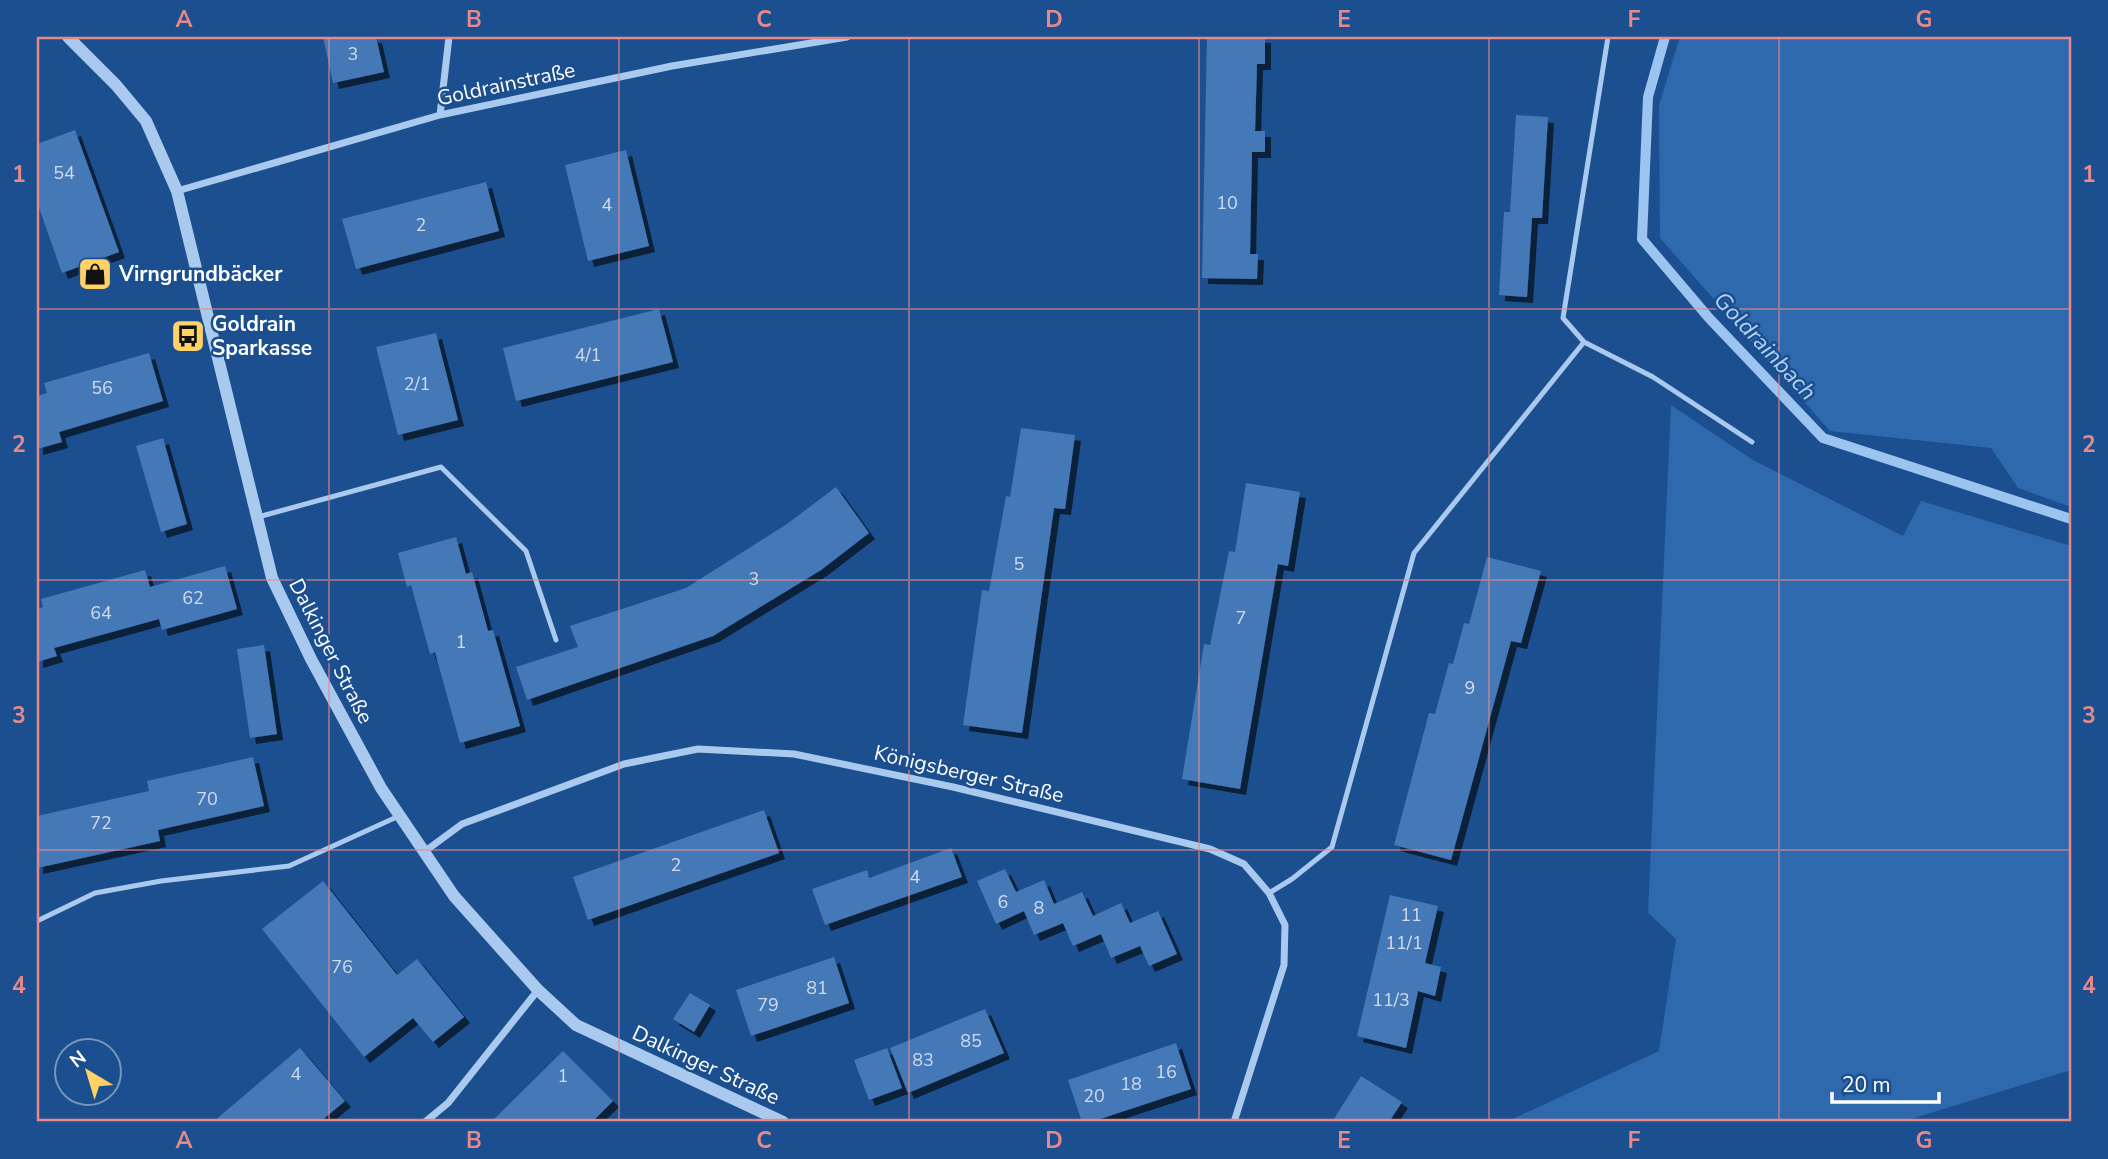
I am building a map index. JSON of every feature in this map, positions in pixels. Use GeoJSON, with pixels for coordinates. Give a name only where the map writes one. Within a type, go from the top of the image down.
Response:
{"type":"FeatureCollection","features":[{"type":"Feature","properties":{"kind":"street","name":"Dalkinger Straße"},"geometry":{"type":"LineString","coordinates":[[68,37],[116,85],[146,121],[177,191],[257,517],[278,590],[374,776],[400,816],[454,896],[538,990],[576,1025],[783,1122]]}},
{"type":"Feature","properties":{"kind":"street"},"geometry":{"type":"LineString","coordinates":[[440,115],[449,37]]}},
{"type":"Feature","properties":{"kind":"street","name":"Goldrainstraße"},"geometry":{"type":"LineString","coordinates":[[177,191],[440,115],[672,66],[847,37]]}},
{"type":"Feature","properties":{"kind":"street","name":"Königsberger Straße"},"geometry":{"type":"LineString","coordinates":[[424,852],[462,824],[624,764],[698,749],[780,753],[953,787],[1210,849],[1244,864],[1269,893],[1284,925],[1284,965],[1234,1122]]}},
{"type":"Feature","properties":{"kind":"street"},"geometry":{"type":"LineString","coordinates":[[425,1122],[448,1103],[538,990]]}},
{"type":"Feature","properties":{"kind":"lane"},"geometry":{"type":"LineString","coordinates":[[1608,37],[1563,318],[1584,342],[1653,377],[1752,442]]}},
{"type":"Feature","properties":{"kind":"lane"},"geometry":{"type":"LineString","coordinates":[[1269,893],[1332,848],[1414,553],[1584,342]]}},
{"type":"Feature","properties":{"kind":"lane"},"geometry":{"type":"LineString","coordinates":[[257,517],[441,467],[526,551],[556,640]]}},
{"type":"Feature","properties":{"kind":"lane"},"geometry":{"type":"LineString","coordinates":[[37,921],[94,892],[289,866],[400,816]]}},
{"type":"Feature","properties":{"kind":"shaded area"},"geometry":{"type":"Polygon","coordinates":[[[1680,37],[2071,37],[2071,507],[2018,488],[1991,448],[1830,431],[1660,238],[1659,105],[1680,37]]]}},
{"type":"Feature","properties":{"kind":"shaded area"},"geometry":{"type":"Polygon","coordinates":[[[1671,405],[1753,460],[1903,536],[1921,501],[2071,546],[2071,1070],[1901,1122],[1506,1122],[1659,1051],[1676,939],[1648,913],[1671,405]]]}},
{"type":"Feature","properties":{"kind":"building"},"geometry":{"type":"Polygon","coordinates":[[[323,37],[376,37],[384,72],[333,83],[323,37]]]}},
{"type":"Feature","properties":{"kind":"building"},"geometry":{"type":"Polygon","coordinates":[[[1207,37],[1265,37],[1265,64],[1257,64],[1255,131],[1265,131],[1265,152],[1252,152],[1250,254],[1258,254],[1257,279],[1202,278],[1207,37]]]}},
{"type":"Feature","properties":{"kind":"building"},"geometry":{"type":"Polygon","coordinates":[[[1516,115],[1548,117],[1542,218],[1532,218],[1527,297],[1499,295],[1504,212],[1510,212],[1516,115]]]}},
{"type":"Feature","properties":{"kind":"building"},"geometry":{"type":"Polygon","coordinates":[[[75,130],[119,252],[62,273],[37,202],[37,144],[75,130]]]}},
{"type":"Feature","properties":{"kind":"building"},"geometry":{"type":"Polygon","coordinates":[[[626,150],[649,246],[588,261],[565,165],[626,150]]]}},
{"type":"Feature","properties":{"kind":"building"},"geometry":{"type":"Polygon","coordinates":[[[486,182],[499,231],[356,269],[342,219],[486,182]]]}},
{"type":"Feature","properties":{"kind":"building"},"geometry":{"type":"Polygon","coordinates":[[[659,309],[673,362],[516,401],[503,348],[659,309]]]}},
{"type":"Feature","properties":{"kind":"building"},"geometry":{"type":"Polygon","coordinates":[[[436,333],[458,420],[398,435],[376,347],[436,333]]]}},
{"type":"Feature","properties":{"kind":"building"},"geometry":{"type":"Polygon","coordinates":[[[149,353],[163,401],[59,432],[62,442],[37,449],[37,396],[47,393],[44,383],[149,353]]]}},
{"type":"Feature","properties":{"kind":"building"},"geometry":{"type":"Polygon","coordinates":[[[1021,428],[1075,435],[1065,509],[1054,508],[1022,733],[963,725],[982,590],[989,591],[1006,496],[1010,497],[1021,428]]]}},
{"type":"Feature","properties":{"kind":"building"},"geometry":{"type":"Polygon","coordinates":[[[163,438],[187,524],[161,532],[136,446],[163,438]]]}},
{"type":"Feature","properties":{"kind":"building"},"geometry":{"type":"Polygon","coordinates":[[[1246,483],[1300,492],[1288,566],[1278,564],[1240,789],[1182,779],[1204,644],[1210,645],[1229,551],[1235,552],[1246,483]]]}},
{"type":"Feature","properties":{"kind":"building"},"geometry":{"type":"Polygon","coordinates":[[[836,487],[869,533],[821,570],[713,636],[527,700],[516,667],[578,647],[570,626],[686,588],[787,524],[836,487]]]}},
{"type":"Feature","properties":{"kind":"building"},"geometry":{"type":"Polygon","coordinates":[[[456,537],[466,574],[472,572],[488,631],[493,630],[520,726],[460,743],[435,652],[430,654],[411,585],[407,587],[398,553],[456,537]]]}},
{"type":"Feature","properties":{"kind":"building"},"geometry":{"type":"Polygon","coordinates":[[[1487,557],[1541,571],[1521,643],[1511,641],[1451,860],[1394,845],[1429,713],[1435,714],[1449,663],[1453,664],[1464,623],[1469,624],[1487,557]]]}},
{"type":"Feature","properties":{"kind":"building"},"geometry":{"type":"Polygon","coordinates":[[[225,566],[237,609],[162,630],[159,619],[54,648],[57,656],[37,662],[37,609],[43,607],[41,599],[145,570],[150,587],[225,566]]]}},
{"type":"Feature","properties":{"kind":"building"},"geometry":{"type":"Polygon","coordinates":[[[264,645],[277,734],[250,738],[237,649],[264,645]]]}},
{"type":"Feature","properties":{"kind":"building"},"geometry":{"type":"Polygon","coordinates":[[[253,757],[264,806],[158,830],[160,841],[37,868],[37,816],[149,791],[147,781],[253,757]]]}},
{"type":"Feature","properties":{"kind":"building"},"geometry":{"type":"Polygon","coordinates":[[[764,810],[779,853],[588,920],[573,877],[764,810]]]}},
{"type":"Feature","properties":{"kind":"building"},"geometry":{"type":"Polygon","coordinates":[[[951,848],[962,877],[825,925],[812,889],[867,870],[869,878],[951,848]]]}},
{"type":"Feature","properties":{"kind":"building"},"geometry":{"type":"Polygon","coordinates":[[[1005,869],[1016,892],[1044,880],[1054,904],[1082,892],[1093,916],[1121,903],[1130,923],[1158,911],[1177,954],[1149,966],[1140,946],[1111,958],[1101,934],[1073,946],[1063,923],[1034,935],[1024,911],[996,924],[977,881],[1005,869]]]}},
{"type":"Feature","properties":{"kind":"building"},"geometry":{"type":"Polygon","coordinates":[[[323,881],[397,975],[417,959],[464,1017],[433,1042],[413,1018],[364,1057],[262,929],[323,881]]]}},
{"type":"Feature","properties":{"kind":"building"},"geometry":{"type":"Polygon","coordinates":[[[1390,895],[1438,906],[1425,963],[1441,967],[1435,996],[1418,991],[1406,1048],[1357,1036],[1390,895]]]}},
{"type":"Feature","properties":{"kind":"building"},"geometry":{"type":"Polygon","coordinates":[[[834,957],[849,1003],[751,1036],[736,990],[834,957]]]}},
{"type":"Feature","properties":{"kind":"building"},"geometry":{"type":"Polygon","coordinates":[[[690,993],[710,1005],[694,1032],[673,1019],[690,993]]]}},
{"type":"Feature","properties":{"kind":"building"},"geometry":{"type":"Polygon","coordinates":[[[985,1009],[1004,1053],[908,1093],[890,1048],[985,1009]]]}},
{"type":"Feature","properties":{"kind":"building"},"geometry":{"type":"Polygon","coordinates":[[[1176,1043],[1191,1089],[1091,1122],[1082,1122],[1068,1080],[1176,1043]]]}},
{"type":"Feature","properties":{"kind":"building"},"geometry":{"type":"Polygon","coordinates":[[[300,1048],[345,1101],[320,1122],[213,1122],[300,1048]]]}},
{"type":"Feature","properties":{"kind":"building"},"geometry":{"type":"Polygon","coordinates":[[[887,1048],[902,1088],[869,1100],[854,1060],[887,1048]]]}},
{"type":"Feature","properties":{"kind":"building"},"geometry":{"type":"Polygon","coordinates":[[[563,1051],[613,1101],[592,1122],[491,1122],[563,1051]]]}},
{"type":"Feature","properties":{"kind":"building"},"geometry":{"type":"Polygon","coordinates":[[[1361,1076],[1402,1102],[1389,1122],[1332,1122],[1361,1076]]]}},
{"type":"Feature","properties":{"kind":"waterway","name":"Goldrainbach"},"geometry":{"type":"LineString","coordinates":[[1665,37],[1648,97],[1642,239],[1709,318],[1823,438],[2071,519]]}},
{"type":"Feature","properties":{"kind":"place","name":"Virngrundbäcker"},"geometry":{"type":"Point","coordinates":[95,274]}},
{"type":"Feature","properties":{"kind":"place","name":"Goldrain Sparkasse"},"geometry":{"type":"Point","coordinates":[188,336]}}]}
